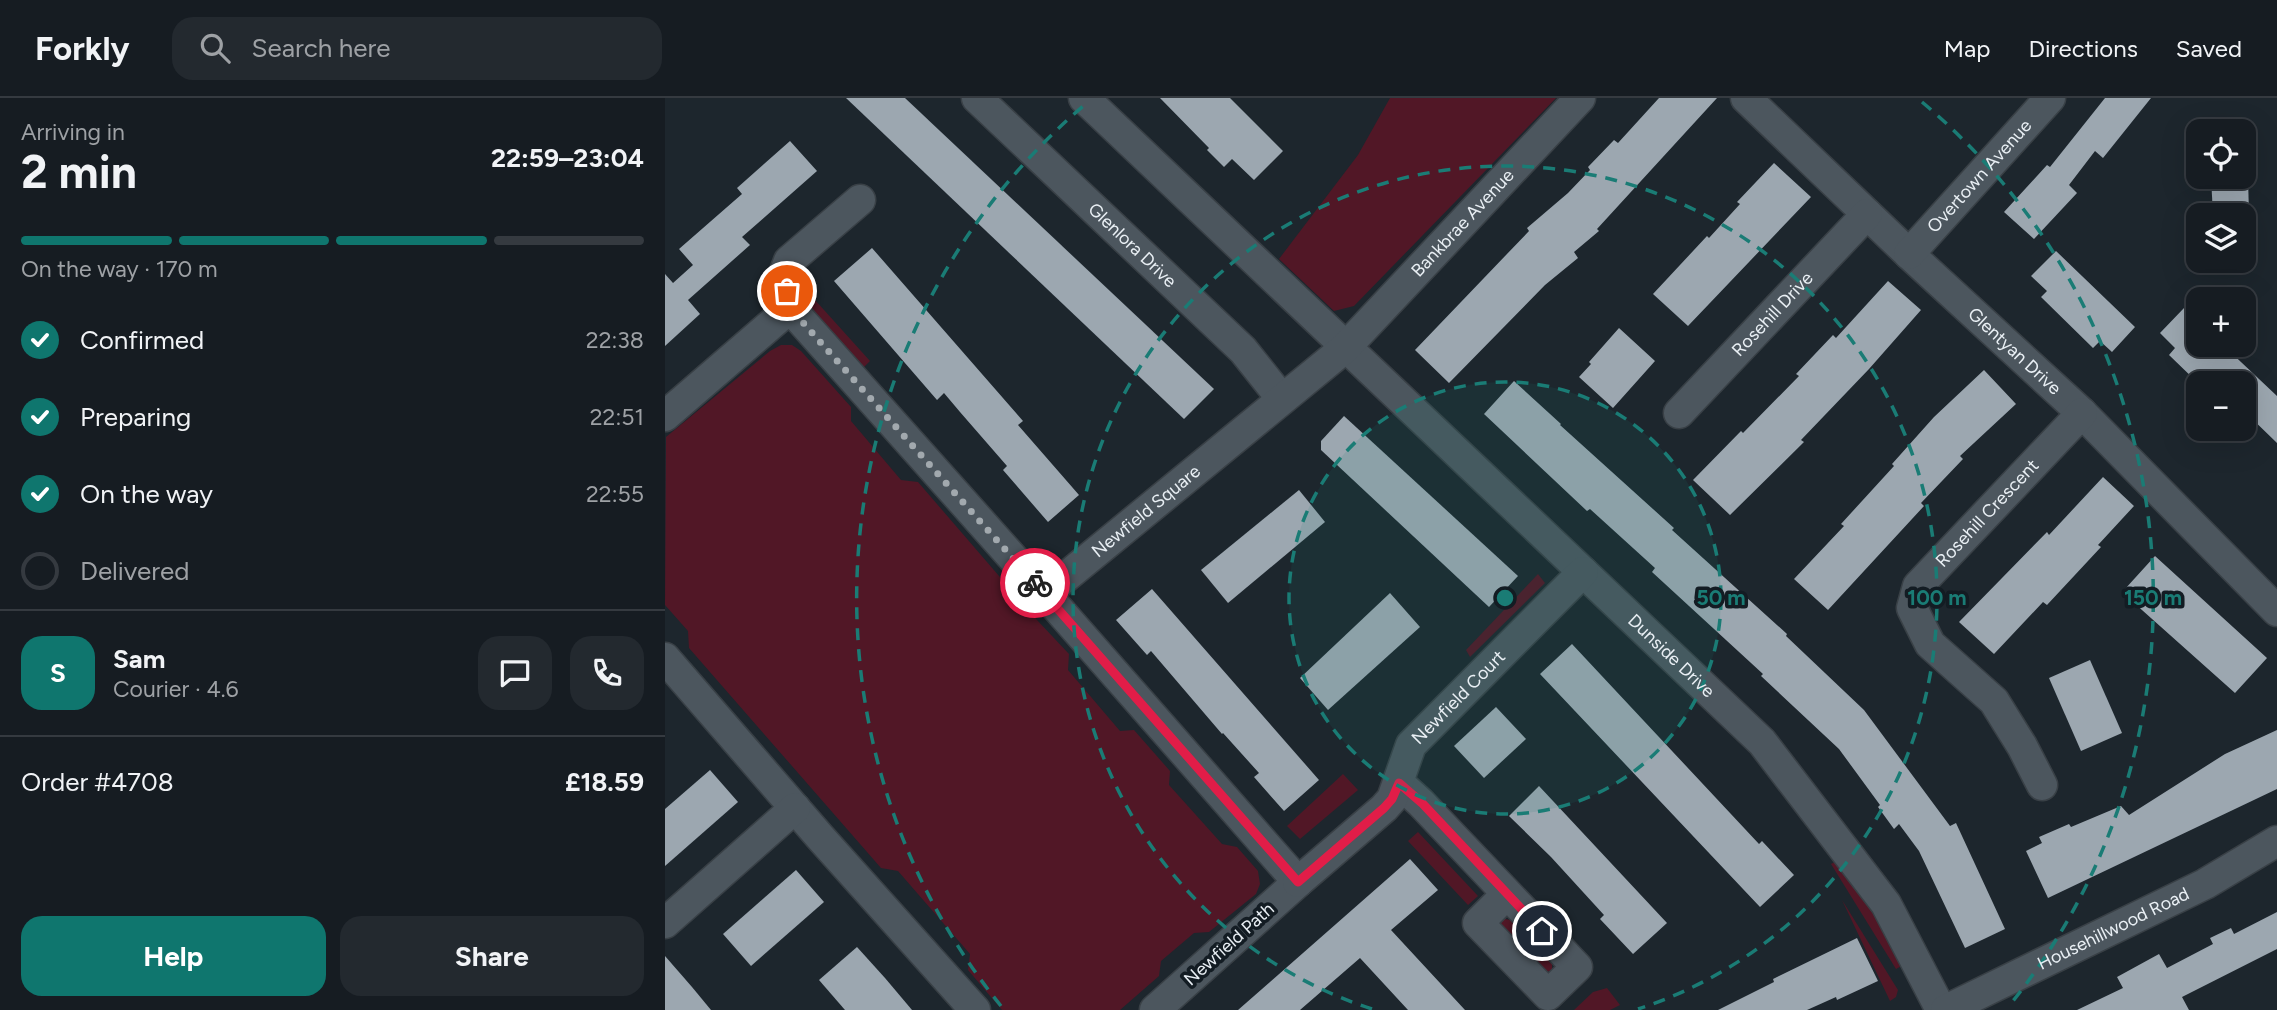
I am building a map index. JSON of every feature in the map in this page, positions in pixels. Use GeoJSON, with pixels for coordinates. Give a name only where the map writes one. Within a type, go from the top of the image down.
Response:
{"type":"FeatureCollection","features":[{"type":"Feature","properties":{"kind":"street","name":"Glenlora Drive"},"geometry":{"type":"LineString","coordinates":[[977,98],[1243,350],[1282,399]]}},
{"type":"Feature","properties":{"kind":"street"},"geometry":{"type":"LineString","coordinates":[[1084,98],[1345,348]]}},
{"type":"Feature","properties":{"kind":"street","name":"Bankbrae Avenue"},"geometry":{"type":"LineString","coordinates":[[1345,348],[1580,98]]}},
{"type":"Feature","properties":{"kind":"street","name":"Glentyan Drive"},"geometry":{"type":"LineString","coordinates":[[1746,98],[1867,215],[2082,413],[2277,611]]}},
{"type":"Feature","properties":{"kind":"street","name":"Overtown Avenue"},"geometry":{"type":"LineString","coordinates":[[1909,254],[2050,98]]}},
{"type":"Feature","properties":{"kind":"street"},"geometry":{"type":"LineString","coordinates":[[860,200],[789,261],[784,274],[790,308],[1298,882]]}},
{"type":"Feature","properties":{"kind":"street","name":"Rosehill Drive"},"geometry":{"type":"LineString","coordinates":[[1679,413],[1867,215]]}},
{"type":"Feature","properties":{"kind":"street"},"geometry":{"type":"LineString","coordinates":[[665,416],[790,308]]}},
{"type":"Feature","properties":{"kind":"street","name":"Newfield Square"},"geometry":{"type":"LineString","coordinates":[[1045,594],[1345,348]]}},
{"type":"Feature","properties":{"kind":"street","name":"Dunside Drive"},"geometry":{"type":"LineString","coordinates":[[1345,348],[1762,742],[1886,904],[1943,1010]]}},
{"type":"Feature","properties":{"kind":"street","name":"Rosehill Crescent"},"geometry":{"type":"LineString","coordinates":[[2042,785],[1994,701],[1930,644],[1912,608],[1918,586],[2082,413]]}},
{"type":"Feature","properties":{"kind":"street","name":"Newfield Court"},"geometry":{"type":"LineString","coordinates":[[1298,882],[1384,808],[1392,799],[1399,783],[1411,745],[1583,572]]}},
{"type":"Feature","properties":{"kind":"street"},"geometry":{"type":"LineString","coordinates":[[665,658],[975,1010]]}},
{"type":"Feature","properties":{"kind":"street"},"geometry":{"type":"LineString","coordinates":[[1399,783],[1422,803],[1506,895]]}},
{"type":"Feature","properties":{"kind":"street"},"geometry":{"type":"LineString","coordinates":[[665,923],[795,808]]}},
{"type":"Feature","properties":{"kind":"street","name":"Househillwood Road"},"geometry":{"type":"LineString","coordinates":[[1943,1010],[2205,884],[2277,841]]}},
{"type":"Feature","properties":{"kind":"street","name":"Newfield Path"},"geometry":{"type":"LineString","coordinates":[[1155,1010],[1298,882]]}},
{"type":"Feature","properties":{"kind":"shaded area"},"geometry":{"type":"Polygon","coordinates":[[[1390,98],[1556,98],[1354,306],[1334,311],[1279,259],[1358,155],[1390,98]]]}},
{"type":"Feature","properties":{"kind":"shaded area"},"geometry":{"type":"Polygon","coordinates":[[[815,300],[870,361],[863,368],[808,306],[815,300]]]}},
{"type":"Feature","properties":{"kind":"shaded area"},"geometry":{"type":"Polygon","coordinates":[[[781,345],[792,345],[801,351],[851,407],[851,421],[901,480],[918,482],[1069,654],[1068,670],[1120,731],[1134,730],[1170,771],[1169,785],[1222,844],[1237,847],[1258,871],[1260,884],[1256,894],[1209,932],[1194,933],[1161,961],[1159,976],[1120,1010],[1002,1010],[968,970],[970,954],[898,871],[881,868],[689,648],[688,631],[665,605],[666,437],[770,351],[781,345]]]}},
{"type":"Feature","properties":{"kind":"shaded area"},"geometry":{"type":"Polygon","coordinates":[[[1538,574],[1545,583],[1470,657],[1466,650],[1538,574]]]}},
{"type":"Feature","properties":{"kind":"shaded area"},"geometry":{"type":"Polygon","coordinates":[[[1343,774],[1358,790],[1300,839],[1287,826],[1343,774]]]}},
{"type":"Feature","properties":{"kind":"shaded area"},"geometry":{"type":"Polygon","coordinates":[[[1418,832],[1478,896],[1468,905],[1408,841],[1418,832]]]}},
{"type":"Feature","properties":{"kind":"shaded area"},"geometry":{"type":"Polygon","coordinates":[[[1839,860],[1875,912],[1905,964],[1896,969],[1831,864],[1839,860]]]}},
{"type":"Feature","properties":{"kind":"shaded area"},"geometry":{"type":"Polygon","coordinates":[[[1842,900],[1898,990],[1896,997],[1890,1001],[1842,900]]]}},
{"type":"Feature","properties":{"kind":"shaded area"},"geometry":{"type":"Polygon","coordinates":[[[1504,919],[1510,920],[1530,936],[1552,961],[1552,970],[1545,973],[1499,930],[1500,922],[1504,919]]]}},
{"type":"Feature","properties":{"kind":"shaded area"},"geometry":{"type":"Polygon","coordinates":[[[1607,988],[1620,1005],[1610,1010],[1574,1010],[1593,992],[1607,988]]]}},
{"type":"Feature","properties":{"kind":"building"},"geometry":{"type":"Polygon","coordinates":[[[846,98],[905,98],[1214,389],[1184,419],[846,98]]]}},
{"type":"Feature","properties":{"kind":"building"},"geometry":{"type":"Polygon","coordinates":[[[1160,98],[1230,98],[1283,151],[1254,180],[1232,159],[1224,167],[1160,98]]]}},
{"type":"Feature","properties":{"kind":"building"},"geometry":{"type":"Polygon","coordinates":[[[1659,98],[1717,98],[1597,229],[1599,231],[1574,252],[1578,258],[1545,285],[1449,383],[1415,350],[1529,231],[1527,228],[1568,193],[1590,170],[1588,167],[1614,140],[1618,143],[1659,98]]]}},
{"type":"Feature","properties":{"kind":"building"},"geometry":{"type":"Polygon","coordinates":[[[2105,98],[2151,98],[2103,158],[2095,151],[2069,185],[2077,193],[2034,239],[2004,212],[2047,165],[2050,167],[2105,98]]]}},
{"type":"Feature","properties":{"kind":"building"},"geometry":{"type":"Polygon","coordinates":[[[790,141],[817,171],[742,237],[750,245],[688,300],[700,314],[665,346],[665,274],[673,283],[693,265],[679,249],[742,194],[737,188],[790,141]]]}},
{"type":"Feature","properties":{"kind":"building"},"geometry":{"type":"Polygon","coordinates":[[[1774,163],[1811,197],[1688,326],[1653,294],[1707,236],[1709,238],[1740,204],[1737,202],[1774,163]]]}},
{"type":"Feature","properties":{"kind":"building"},"geometry":{"type":"Polygon","coordinates":[[[2212,189],[2248,189],[2249,203],[2212,203],[2212,189]]]}},
{"type":"Feature","properties":{"kind":"building"},"geometry":{"type":"Polygon","coordinates":[[[872,248],[1023,421],[1018,425],[1079,495],[1048,522],[1003,470],[1007,466],[944,393],[937,400],[834,281],[872,248]]]}},
{"type":"Feature","properties":{"kind":"building"},"geometry":{"type":"Polygon","coordinates":[[[2056,251],[2135,327],[2112,352],[2100,341],[2093,348],[2041,297],[2047,291],[2031,276],[2056,251]]]}},
{"type":"Feature","properties":{"kind":"building"},"geometry":{"type":"Polygon","coordinates":[[[1888,281],[1921,310],[1801,440],[1804,442],[1730,515],[1693,480],[1799,376],[1796,374],[1833,335],[1836,338],[1888,281]]]}},
{"type":"Feature","properties":{"kind":"building"},"geometry":{"type":"Polygon","coordinates":[[[2184,308],[2186,357],[2236,357],[2251,371],[2186,371],[2169,355],[2175,348],[2160,333],[2184,308]]]}},
{"type":"Feature","properties":{"kind":"building"},"geometry":{"type":"Polygon","coordinates":[[[1619,328],[1655,361],[1613,408],[1579,377],[1619,328]]]}},
{"type":"Feature","properties":{"kind":"building"},"geometry":{"type":"Polygon","coordinates":[[[1984,370],[2016,404],[1960,456],[1963,459],[1921,503],[1924,506],[1828,610],[1794,579],[1844,526],[1841,524],[1934,417],[1984,370]]]}},
{"type":"Feature","properties":{"kind":"building"},"geometry":{"type":"Polygon","coordinates":[[[2256,376],[2277,396],[2277,443],[2256,423],[2256,376]]]}},
{"type":"Feature","properties":{"kind":"building"},"geometry":{"type":"Polygon","coordinates":[[[1514,381],[1787,634],[1786,636],[1864,710],[1950,826],[1956,823],[2005,929],[1965,948],[1919,851],[1899,824],[1894,829],[1839,749],[1761,676],[1763,674],[1652,572],[1655,568],[1590,509],[1587,511],[1484,414],[1514,381]]]}},
{"type":"Feature","properties":{"kind":"building"},"geometry":{"type":"Polygon","coordinates":[[[1344,416],[1518,576],[1489,607],[1321,450],[1321,441],[1344,416]]]}},
{"type":"Feature","properties":{"kind":"building"},"geometry":{"type":"Polygon","coordinates":[[[2103,477],[2134,506],[2098,545],[2101,547],[2047,605],[2043,602],[1994,654],[1959,622],[2047,532],[2049,535],[2103,477]]]}},
{"type":"Feature","properties":{"kind":"building"},"geometry":{"type":"Polygon","coordinates":[[[1299,490],[1325,522],[1228,603],[1201,570],[1299,490]]]}},
{"type":"Feature","properties":{"kind":"building"},"geometry":{"type":"Polygon","coordinates":[[[2155,556],[2267,658],[2235,693],[2133,602],[2136,599],[2125,589],[2155,556]]]}},
{"type":"Feature","properties":{"kind":"building"},"geometry":{"type":"Polygon","coordinates":[[[1152,589],[1319,780],[1284,811],[1254,777],[1259,773],[1151,651],[1147,655],[1116,620],[1152,589]]]}},
{"type":"Feature","properties":{"kind":"building"},"geometry":{"type":"Polygon","coordinates":[[[1390,593],[1420,627],[1328,710],[1300,678],[1390,593]]]}},
{"type":"Feature","properties":{"kind":"building"},"geometry":{"type":"Polygon","coordinates":[[[1572,644],[1759,844],[1762,841],[1794,875],[1760,907],[1540,674],[1572,644]]]}},
{"type":"Feature","properties":{"kind":"building"},"geometry":{"type":"Polygon","coordinates":[[[2090,660],[2122,733],[2081,751],[2049,678],[2090,660]]]}},
{"type":"Feature","properties":{"kind":"building"},"geometry":{"type":"Polygon","coordinates":[[[1496,707],[1526,739],[1484,778],[1454,746],[1496,707]]]}},
{"type":"Feature","properties":{"kind":"building"},"geometry":{"type":"Polygon","coordinates":[[[2277,730],[2277,789],[2048,898],[2026,851],[2042,843],[2039,837],[2121,806],[2129,815],[2225,754],[2277,730]]]}},
{"type":"Feature","properties":{"kind":"building"},"geometry":{"type":"Polygon","coordinates":[[[710,770],[738,802],[665,866],[665,809],[710,770]]]}},
{"type":"Feature","properties":{"kind":"building"},"geometry":{"type":"Polygon","coordinates":[[[1539,786],[1667,923],[1633,954],[1600,919],[1604,915],[1509,816],[1539,786]]]}},
{"type":"Feature","properties":{"kind":"building"},"geometry":{"type":"Polygon","coordinates":[[[1410,859],[1438,890],[1391,930],[1465,1010],[1408,1010],[1360,958],[1300,1010],[1238,1010],[1410,859]]]}},
{"type":"Feature","properties":{"kind":"building"},"geometry":{"type":"Polygon","coordinates":[[[796,870],[824,902],[751,966],[723,934],[796,870]]]}},
{"type":"Feature","properties":{"kind":"building"},"geometry":{"type":"Polygon","coordinates":[[[2277,912],[2277,949],[2182,997],[2189,1010],[2077,1010],[2123,988],[2117,977],[2159,954],[2167,968],[2213,944],[2210,938],[2231,928],[2234,934],[2277,912]]]}},
{"type":"Feature","properties":{"kind":"building"},"geometry":{"type":"Polygon","coordinates":[[[1857,938],[1878,981],[1807,1010],[1718,1010],[1774,982],[1773,979],[1857,938]]]}},
{"type":"Feature","properties":{"kind":"building"},"geometry":{"type":"Polygon","coordinates":[[[857,947],[912,1010],[845,1010],[819,980],[857,947]]]}},
{"type":"Feature","properties":{"kind":"building"},"geometry":{"type":"Polygon","coordinates":[[[665,956],[692,987],[711,1010],[665,1010],[665,956]]]}},
{"type":"Feature","properties":{"kind":"way so far"},"geometry":{"type":"LineString","coordinates":[[787,291],[790,308],[1035,583]]}},
{"type":"Feature","properties":{"kind":"route"},"geometry":{"type":"LineString","coordinates":[[1035,583],[1298,882],[1384,808],[1392,799],[1399,783],[1422,803],[1542,931]]}}]}
